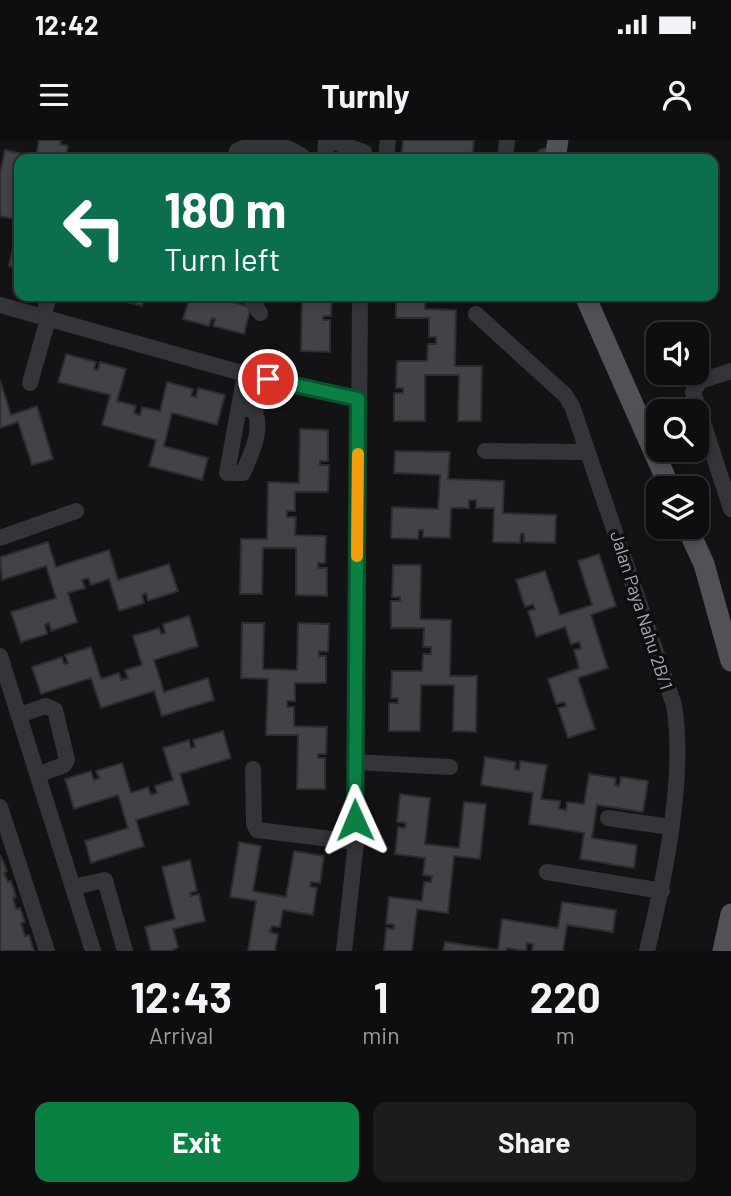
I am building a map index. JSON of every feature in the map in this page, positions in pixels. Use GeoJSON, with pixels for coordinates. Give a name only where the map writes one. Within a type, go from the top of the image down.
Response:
{"type":"FeatureCollection","features":[{"type":"Feature","properties":{"kind":"main road"},"geometry":{"type":"LineString","coordinates":[[587,301],[665,476]]}},
{"type":"Feature","properties":{"kind":"main road"},"geometry":{"type":"LineString","coordinates":[[693,539],[704,564],[731,661]]}},
{"type":"Feature","properties":{"kind":"main road"},"geometry":{"type":"LineString","coordinates":[[723,951],[731,914]]}},
{"type":"Feature","properties":{"kind":"street"},"geometry":{"type":"LineString","coordinates":[[327,140],[364,150]]}},
{"type":"Feature","properties":{"kind":"street"},"geometry":{"type":"LineString","coordinates":[[236,154],[250,144],[297,151],[300,154]]}},
{"type":"Feature","properties":{"kind":"street"},"geometry":{"type":"LineString","coordinates":[[30,383],[48,301]]}},
{"type":"Feature","properties":{"kind":"street"},"geometry":{"type":"LineString","coordinates":[[252,301],[260,313]]}},
{"type":"Feature","properties":{"kind":"street"},"geometry":{"type":"LineString","coordinates":[[344,951],[356,842],[354,762],[360,301]]}},
{"type":"Feature","properties":{"kind":"street"},"geometry":{"type":"LineString","coordinates":[[0,305],[246,374],[358,399]]}},
{"type":"Feature","properties":{"kind":"street","name":"Jalan Paya Nahu 2B/1"},"geometry":{"type":"LineString","coordinates":[[477,314],[565,395],[579,422],[674,705],[677,750],[670,827],[662,891],[647,951]]}},
{"type":"Feature","properties":{"kind":"street"},"geometry":{"type":"LineString","coordinates":[[731,371],[700,381],[693,392],[731,509]]}},
{"type":"Feature","properties":{"kind":"street"},"geometry":{"type":"LineString","coordinates":[[240,407],[246,374]]}},
{"type":"Feature","properties":{"kind":"street"},"geometry":{"type":"LineString","coordinates":[[485,451],[588,452]]}},
{"type":"Feature","properties":{"kind":"street"},"geometry":{"type":"LineString","coordinates":[[0,538],[76,511]]}},
{"type":"Feature","properties":{"kind":"street"},"geometry":{"type":"LineString","coordinates":[[0,656],[40,774],[93,951]]}},
{"type":"Feature","properties":{"kind":"street"},"geometry":{"type":"LineString","coordinates":[[20,715],[45,706],[55,710],[67,760],[64,765],[40,774]]}},
{"type":"Feature","properties":{"kind":"street"},"geometry":{"type":"LineString","coordinates":[[354,762],[450,767]]}},
{"type":"Feature","properties":{"kind":"street"},"geometry":{"type":"LineString","coordinates":[[253,769],[254,824],[257,830],[356,842]]}},
{"type":"Feature","properties":{"kind":"street"},"geometry":{"type":"LineString","coordinates":[[0,807],[47,951]]}},
{"type":"Feature","properties":{"kind":"street"},"geometry":{"type":"LineString","coordinates":[[608,818],[670,827]]}},
{"type":"Feature","properties":{"kind":"street"},"geometry":{"type":"LineString","coordinates":[[547,872],[662,891]]}},
{"type":"Feature","properties":{"kind":"street"},"geometry":{"type":"LineString","coordinates":[[74,887],[105,880],[125,951]]}},
{"type":"Feature","properties":{"kind":"building"},"geometry":{"type":"Polygon","coordinates":[[[39,140],[61,140],[60,144],[68,146],[66,154],[37,154],[39,140]]]}},
{"type":"Feature","properties":{"kind":"building"},"geometry":{"type":"Polygon","coordinates":[[[403,140],[474,140],[473,154],[402,154],[403,140]]]}},
{"type":"Feature","properties":{"kind":"building"},"geometry":{"type":"Polygon","coordinates":[[[5,150],[23,154],[14,154],[14,219],[0,216],[0,173],[5,150]]]}},
{"type":"Feature","properties":{"kind":"building"},"geometry":{"type":"Polygon","coordinates":[[[14,243],[14,267],[9,266],[14,243]]]}},
{"type":"Feature","properties":{"kind":"building"},"geometry":{"type":"Polygon","coordinates":[[[123,301],[144,301],[142,306],[123,301]]]}},
{"type":"Feature","properties":{"kind":"building"},"geometry":{"type":"Polygon","coordinates":[[[188,301],[229,301],[251,307],[244,334],[213,326],[215,319],[212,318],[209,326],[183,319],[188,301]]]}},
{"type":"Feature","properties":{"kind":"building"},"geometry":{"type":"Polygon","coordinates":[[[302,301],[332,301],[331,316],[323,316],[323,320],[330,320],[330,352],[301,351],[302,301]]]}},
{"type":"Feature","properties":{"kind":"building"},"geometry":{"type":"Polygon","coordinates":[[[396,301],[425,301],[425,309],[456,310],[455,366],[482,366],[481,421],[458,421],[459,375],[425,375],[425,421],[394,421],[394,393],[403,393],[403,388],[396,388],[397,361],[427,361],[428,344],[436,344],[436,337],[429,337],[429,318],[396,318],[396,301]]]}},
{"type":"Feature","properties":{"kind":"building"},"geometry":{"type":"Polygon","coordinates":[[[66,354],[96,362],[94,369],[98,370],[100,362],[126,369],[117,401],[136,406],[134,413],[140,415],[142,407],[160,411],[167,382],[193,389],[191,396],[196,397],[198,388],[225,395],[217,425],[172,413],[164,446],[208,458],[202,480],[149,466],[156,440],[102,425],[110,395],[58,382],[66,354]]]}},
{"type":"Feature","properties":{"kind":"building"},"geometry":{"type":"Polygon","coordinates":[[[0,380],[11,415],[37,406],[53,459],[32,465],[18,422],[0,428],[0,380]]]}},
{"type":"Feature","properties":{"kind":"building"},"geometry":{"type":"Polygon","coordinates":[[[300,429],[328,430],[328,461],[320,461],[320,465],[329,465],[328,492],[295,492],[295,511],[287,511],[287,517],[296,517],[295,535],[326,536],[325,563],[318,563],[318,568],[327,568],[327,596],[296,595],[296,548],[263,548],[262,594],[240,594],[241,539],[267,539],[268,482],[299,483],[300,429]]]}},
{"type":"Feature","properties":{"kind":"building"},"geometry":{"type":"Polygon","coordinates":[[[395,451],[450,452],[448,479],[504,481],[503,513],[556,515],[555,543],[524,542],[524,534],[521,534],[520,543],[493,542],[494,508],[476,508],[476,500],[469,500],[469,508],[451,508],[450,538],[423,537],[423,530],[419,530],[418,539],[391,538],[392,507],[438,509],[440,475],[394,473],[395,451]]]}},
{"type":"Feature","properties":{"kind":"building"},"geometry":{"type":"Polygon","coordinates":[[[48,542],[56,567],[109,550],[118,580],[169,564],[178,591],[148,601],[146,593],[142,595],[144,603],[119,611],[109,579],[91,585],[88,578],[82,580],[85,588],[68,593],[77,622],[51,631],[49,623],[45,625],[47,634],[21,642],[11,612],[56,598],[46,566],[2,580],[0,557],[48,542]]]}},
{"type":"Feature","properties":{"kind":"building"},"geometry":{"type":"Polygon","coordinates":[[[599,554],[616,606],[591,615],[608,668],[578,678],[595,729],[568,738],[558,708],[566,706],[564,702],[556,704],[548,679],[579,668],[574,650],[581,648],[579,642],[571,644],[565,627],[536,637],[528,611],[535,609],[533,604],[525,607],[516,580],[545,571],[560,615],[592,605],[578,561],[599,554]]]}},
{"type":"Feature","properties":{"kind":"building"},"geometry":{"type":"Polygon","coordinates":[[[393,565],[421,565],[420,619],[451,620],[450,676],[477,676],[476,732],[453,731],[454,685],[421,685],[420,731],[389,731],[389,703],[398,703],[398,698],[391,698],[392,671],[422,671],[423,654],[431,654],[431,647],[423,647],[424,628],[391,628],[391,601],[400,601],[400,597],[392,597],[393,565]]]}},
{"type":"Feature","properties":{"kind":"building"},"geometry":{"type":"Polygon","coordinates":[[[189,616],[198,646],[154,660],[164,692],[208,678],[214,700],[162,716],[154,691],[101,708],[91,678],[41,694],[32,667],[62,657],[64,664],[68,663],[65,655],[91,647],[101,679],[119,673],[121,680],[128,678],[125,670],[142,665],[133,636],[159,628],[161,634],[165,633],[163,624],[189,616]]]}},
{"type":"Feature","properties":{"kind":"building"},"geometry":{"type":"Polygon","coordinates":[[[242,623],[264,623],[263,669],[297,670],[298,623],[329,624],[328,652],[319,651],[319,656],[326,656],[326,683],[295,683],[295,701],[287,701],[287,707],[294,707],[294,726],[327,727],[326,754],[318,754],[318,758],[325,758],[325,789],[297,789],[298,735],[266,735],[268,679],[241,678],[242,623]]]}},
{"type":"Feature","properties":{"kind":"building"},"geometry":{"type":"Polygon","coordinates":[[[223,731],[231,758],[180,774],[189,804],[136,820],[144,846],[91,863],[85,841],[128,828],[118,795],[74,809],[65,779],[91,771],[94,780],[99,778],[96,771],[122,763],[131,793],[148,787],[151,795],[157,793],[155,786],[173,780],[163,748],[189,740],[191,748],[195,747],[193,740],[223,731]]]}},
{"type":"Feature","properties":{"kind":"building"},"geometry":{"type":"Polygon","coordinates":[[[485,757],[516,762],[515,769],[519,770],[520,761],[547,765],[541,799],[560,801],[559,809],[566,810],[567,802],[584,804],[589,774],[616,778],[615,785],[619,786],[621,777],[648,781],[643,812],[597,805],[592,838],[637,845],[634,868],[580,859],[584,833],[529,824],[533,793],[481,785],[485,757]]]}},
{"type":"Feature","properties":{"kind":"building"},"geometry":{"type":"Polygon","coordinates":[[[400,794],[430,798],[425,844],[459,848],[464,802],[486,804],[480,859],[454,856],[448,913],[417,909],[412,951],[384,951],[386,928],[394,929],[394,925],[386,924],[389,897],[422,901],[424,882],[431,882],[432,876],[423,875],[425,858],[395,854],[398,827],[405,828],[406,823],[397,822],[400,794]]]}},
{"type":"Feature","properties":{"kind":"building"},"geometry":{"type":"Polygon","coordinates":[[[239,842],[261,846],[253,891],[286,897],[294,851],[324,856],[320,883],[311,882],[310,886],[317,888],[313,915],[283,910],[280,927],[272,926],[270,932],[278,934],[275,951],[248,951],[256,901],[230,897],[239,842]]]}},
{"type":"Feature","properties":{"kind":"building"},"geometry":{"type":"Polygon","coordinates":[[[0,855],[7,871],[4,873],[8,882],[11,881],[16,897],[13,898],[16,909],[20,908],[25,922],[21,923],[25,936],[29,935],[34,951],[0,951],[0,855]]]}},
{"type":"Feature","properties":{"kind":"building"},"geometry":{"type":"Polygon","coordinates":[[[190,860],[197,891],[190,893],[191,896],[199,894],[205,921],[173,929],[178,947],[171,951],[151,951],[145,927],[175,919],[162,867],[190,860]]]}},
{"type":"Feature","properties":{"kind":"building"},"geometry":{"type":"Polygon","coordinates":[[[562,902],[616,910],[613,932],[567,925],[563,951],[532,951],[533,944],[527,943],[526,951],[507,948],[506,951],[443,951],[445,942],[498,950],[502,919],[558,928],[562,902]]]}},
{"type":"Feature","properties":{"kind":"slow traffic"},"geometry":{"type":"LineString","coordinates":[[357,556],[358,454]]}},
{"type":"Feature","properties":{"kind":"route"},"geometry":{"type":"LineString","coordinates":[[268,379],[358,399],[355,820]]}}]}
